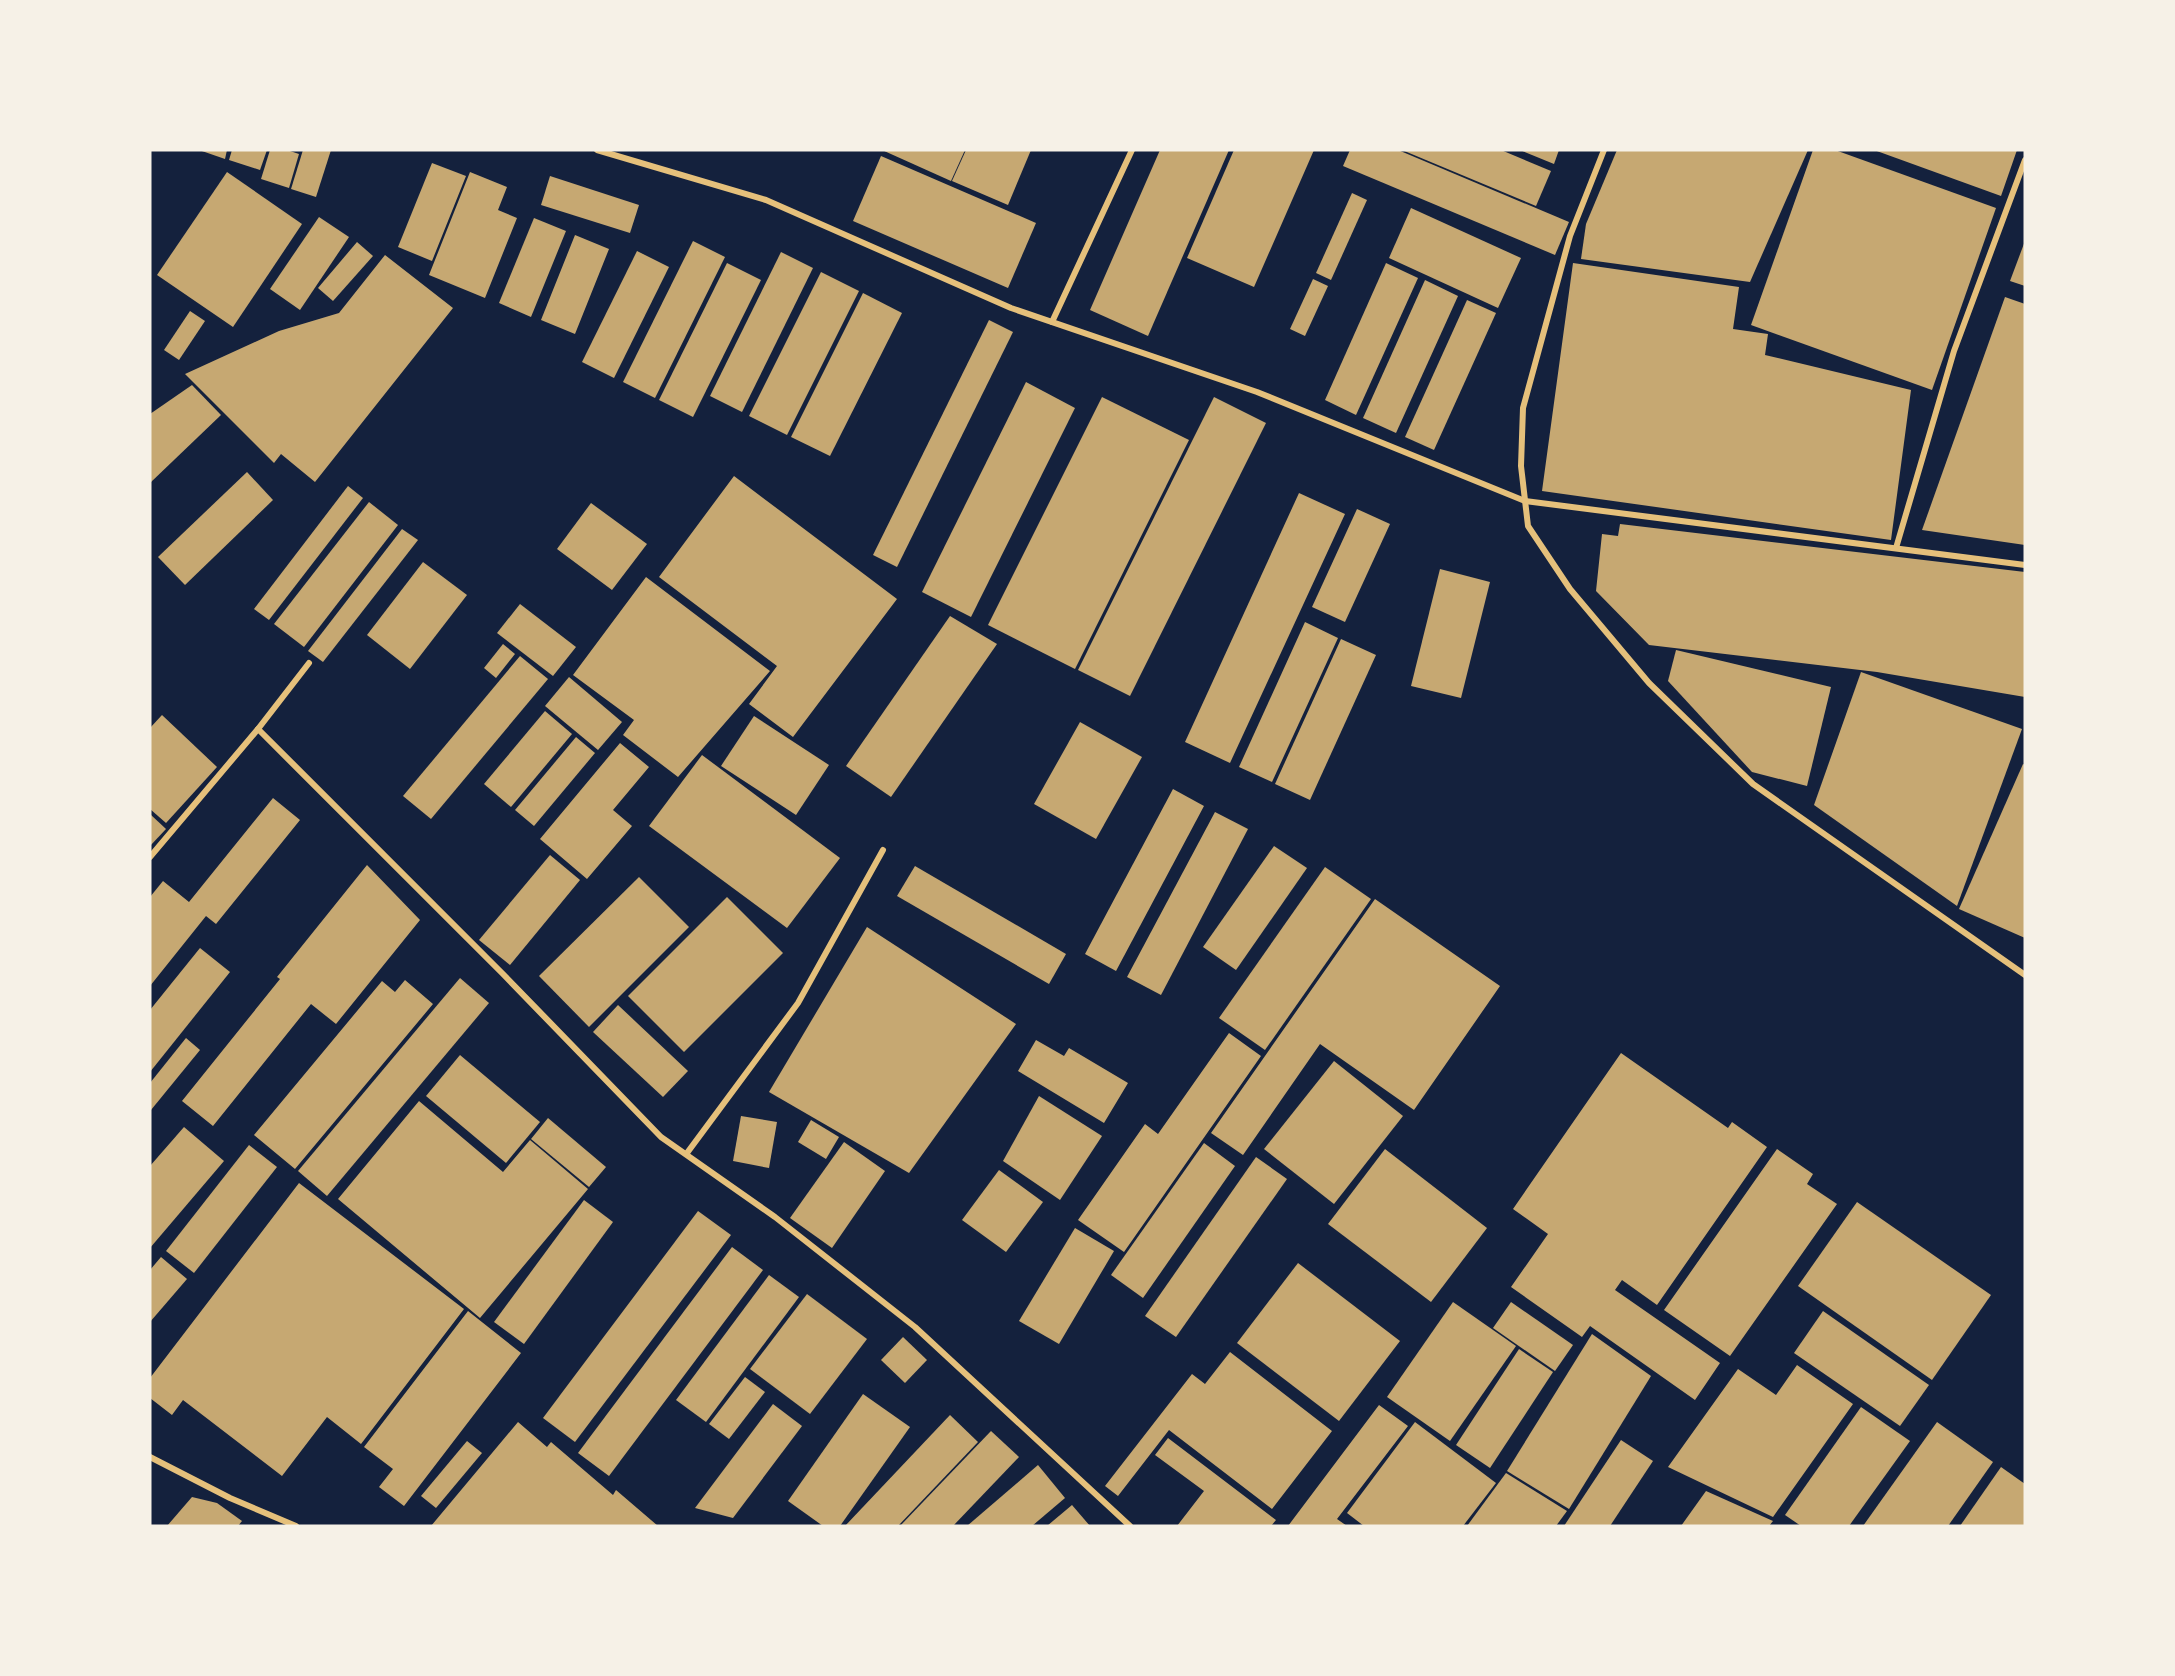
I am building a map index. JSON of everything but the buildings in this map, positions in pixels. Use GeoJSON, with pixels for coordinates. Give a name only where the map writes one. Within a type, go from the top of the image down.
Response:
{"type":"FeatureCollection","features":[{"type":"Feature","properties":{"kind":"street"},"geometry":{"type":"LineString","coordinates":[[597,150],[766,200],[1011,308],[1257,392],[1525,501],[2025,565]]}},
{"type":"Feature","properties":{"kind":"street"},"geometry":{"type":"LineString","coordinates":[[1052,322],[1132,150]]}},
{"type":"Feature","properties":{"kind":"street"},"geometry":{"type":"LineString","coordinates":[[1604,150],[1570,236],[1523,408],[1521,465],[1528,526],[1569,589],[1649,683],[1753,784],[2025,975]]}},
{"type":"Feature","properties":{"kind":"street"},"geometry":{"type":"LineString","coordinates":[[1896,548],[1954,351],[2025,160]]}},
{"type":"Feature","properties":{"kind":"street"},"geometry":{"type":"LineString","coordinates":[[150,857],[258,729],[309,663]]}},
{"type":"Feature","properties":{"kind":"street"},"geometry":{"type":"LineString","coordinates":[[258,729],[502,973],[661,1137],[687,1153],[775,1217],[915,1328],[1130,1526]]}},
{"type":"Feature","properties":{"kind":"street"},"geometry":{"type":"LineString","coordinates":[[687,1153],[798,1003],[883,850]]}},
{"type":"Feature","properties":{"kind":"street"},"geometry":{"type":"LineString","coordinates":[[150,1456],[230,1498],[296,1526]]}}]}
